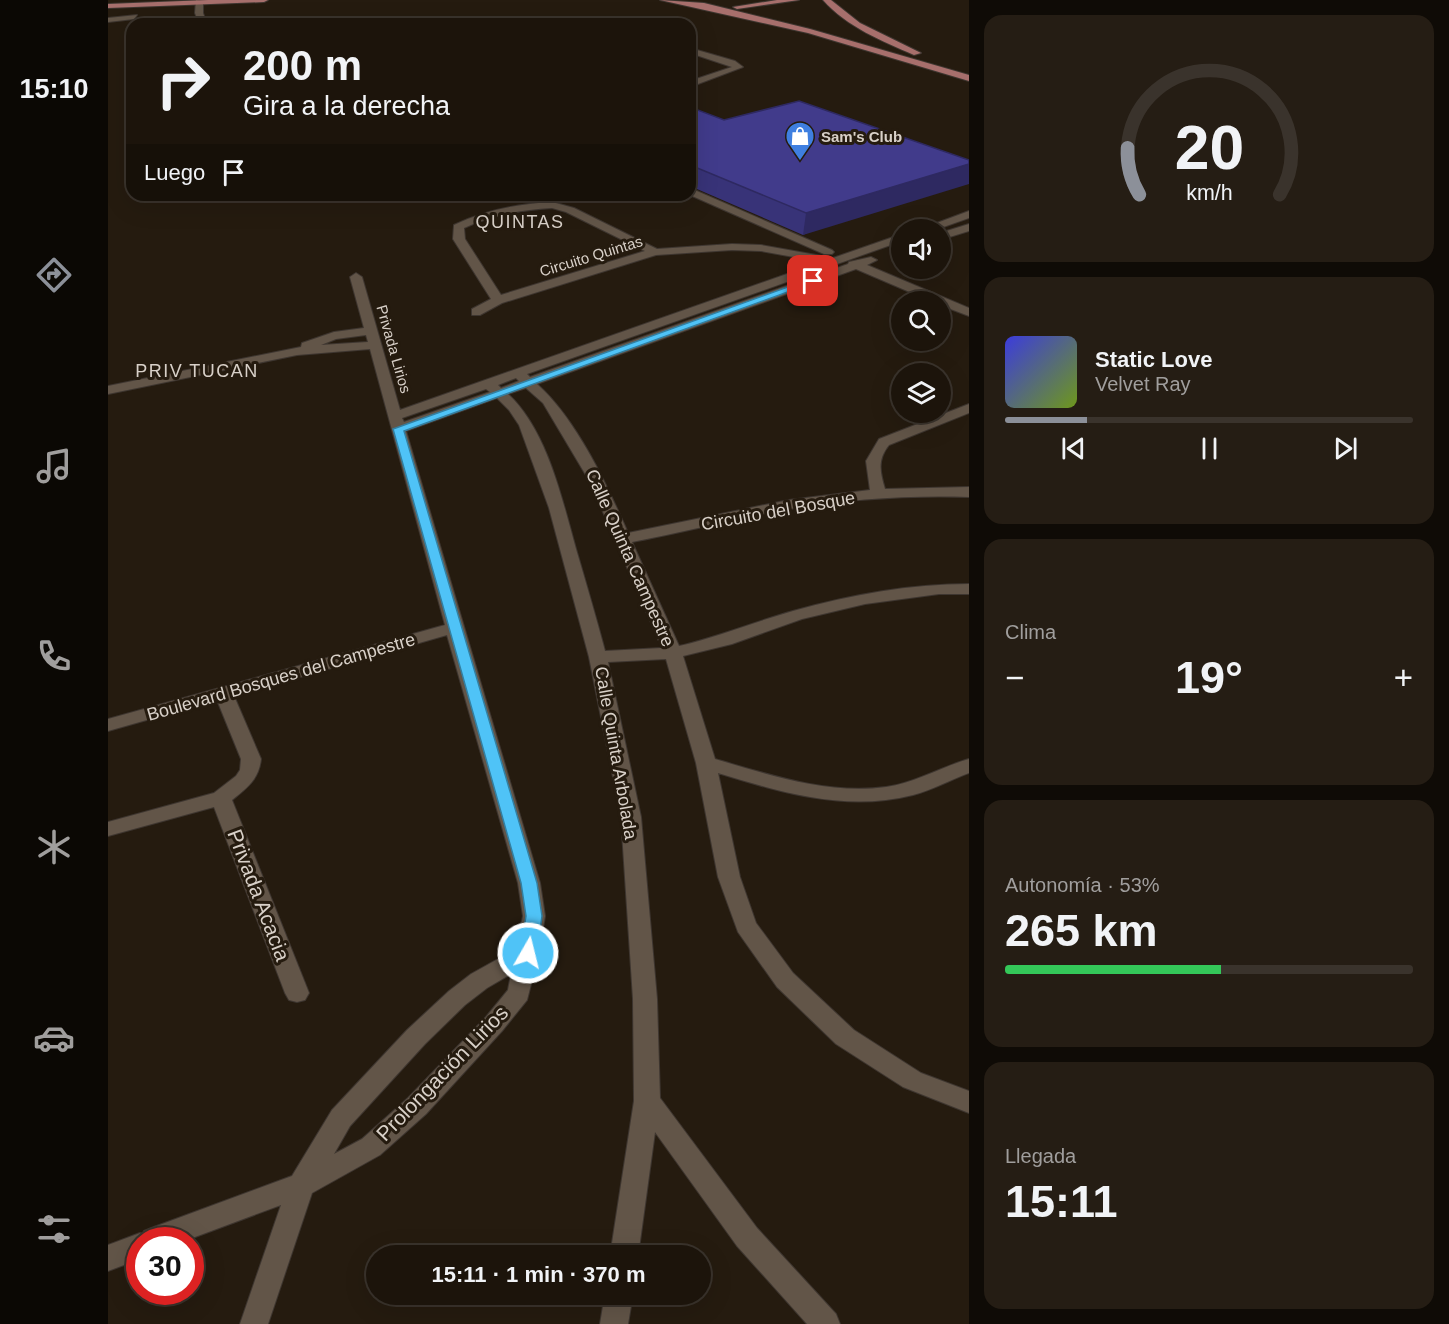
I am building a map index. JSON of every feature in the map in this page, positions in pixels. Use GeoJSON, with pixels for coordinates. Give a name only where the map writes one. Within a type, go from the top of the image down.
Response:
{"type":"FeatureCollection","features":[{"type":"Feature","properties":{"kind":"main road"},"geometry":{"type":"LineString","coordinates":[[108,6],[264,0]]}},
{"type":"Feature","properties":{"kind":"main road"},"geometry":{"type":"LineString","coordinates":[[664,0],[692,4],[810,31],[969,78]]}},
{"type":"Feature","properties":{"kind":"main road"},"geometry":{"type":"LineString","coordinates":[[735,0],[774,11]]}},
{"type":"Feature","properties":{"kind":"main road"},"geometry":{"type":"LineString","coordinates":[[692,4],[756,6],[795,0]]}},
{"type":"Feature","properties":{"kind":"main road"},"geometry":{"type":"LineString","coordinates":[[827,0],[839,13],[865,29],[917,53]]}},
{"type":"Feature","properties":{"kind":"main road"},"geometry":{"type":"LineString","coordinates":[[803,20],[948,62]]}},
{"type":"Feature","properties":{"kind":"street"},"geometry":{"type":"LineString","coordinates":[[199,2],[201,18]]}},
{"type":"Feature","properties":{"kind":"street"},"geometry":{"type":"LineString","coordinates":[[125,13],[137,18]]}},
{"type":"Feature","properties":{"kind":"street"},"geometry":{"type":"LineString","coordinates":[[108,20],[126,19]]}},
{"type":"Feature","properties":{"kind":"street"},"geometry":{"type":"LineString","coordinates":[[696,52],[732,63],[739,68],[696,82]]}},
{"type":"Feature","properties":{"kind":"street"},"geometry":{"type":"LineString","coordinates":[[696,194],[836,259],[857,265],[969,312]]}},
{"type":"Feature","properties":{"kind":"street"},"geometry":{"type":"LineString","coordinates":[[498,300],[459,239],[458,227],[469,220],[524,207],[552,205],[570,210],[655,252]]}},
{"type":"Feature","properties":{"kind":"street"},"geometry":{"type":"LineString","coordinates":[[951,220],[969,214]]}},
{"type":"Feature","properties":{"kind":"street"},"geometry":{"type":"LineString","coordinates":[[951,233],[969,227]]}},
{"type":"Feature","properties":{"kind":"street"},"geometry":{"type":"LineString","coordinates":[[397,422],[494,388],[816,266],[891,241]]}},
{"type":"Feature","properties":{"kind":"street","name":"Circuito Quintas"},"geometry":{"type":"LineString","coordinates":[[476,312],[498,300],[655,252],[732,247],[760,248],[836,259]]}},
{"type":"Feature","properties":{"kind":"street","name":"Circuito Quintas"},"geometry":{"type":"LineString","coordinates":[[720,249],[816,266]]}},
{"type":"Feature","properties":{"kind":"street"},"geometry":{"type":"LineString","coordinates":[[523,377],[891,254]]}},
{"type":"Feature","properties":{"kind":"street","name":"Privada Lirios"},"geometry":{"type":"LineString","coordinates":[[357,277],[370,332],[376,345],[397,422]]}},
{"type":"Feature","properties":{"kind":"street"},"geometry":{"type":"LineString","coordinates":[[297,351],[326,338],[370,332]]}},
{"type":"Feature","properties":{"kind":"street"},"geometry":{"type":"LineString","coordinates":[[108,390],[297,351],[376,345]]}},
{"type":"Feature","properties":{"kind":"street","name":"Calle Quinta Campestre"},"geometry":{"type":"LineString","coordinates":[[523,377],[548,401],[598,482],[673,653],[706,763],[729,877],[746,926],[785,980],[845,1037],[912,1080],[969,1102]]}},
{"type":"Feature","properties":{"kind":"street","name":"Calle Quinta Arbolada"},"geometry":{"type":"LineString","coordinates":[[494,388],[514,407],[526,425],[557,508],[598,657],[631,817],[645,999],[647,1101],[626,1245]]}},
{"type":"Feature","properties":{"kind":"street"},"geometry":{"type":"LineString","coordinates":[[879,494],[871,462],[875,452],[884,442],[969,408]]}},
{"type":"Feature","properties":{"kind":"street","name":"Prolongación Lirios"},"geometry":{"type":"LineString","coordinates":[[301,1185],[371,1147],[417,1106],[494,1024],[519,993],[534,916],[529,883],[454,628],[397,422]]}},
{"type":"Feature","properties":{"kind":"street","name":"Circuito del Bosque"},"geometry":{"type":"LineString","coordinates":[[624,539],[813,501],[879,494],[969,492]]}},
{"type":"Feature","properties":{"kind":"street"},"geometry":{"type":"LineString","coordinates":[[598,657],[673,653],[726,640],[797,615],[865,599],[939,589],[969,588]]}},
{"type":"Feature","properties":{"kind":"street","name":"Boulevard Bosques del Campestre"},"geometry":{"type":"LineString","coordinates":[[108,725],[454,628]]}},
{"type":"Feature","properties":{"kind":"street"},"geometry":{"type":"LineString","coordinates":[[108,829],[221,798],[243,781],[250,770],[252,759],[224,694]]}},
{"type":"Feature","properties":{"kind":"street"},"geometry":{"type":"LineString","coordinates":[[706,763],[779,784],[844,796],[873,796],[913,788],[969,766]]}},
{"type":"Feature","properties":{"kind":"street","name":"Privada Acacia"},"geometry":{"type":"LineString","coordinates":[[221,798],[297,993]]}},
{"type":"Feature","properties":{"kind":"street","name":"Prolongación Lirios"},"geometry":{"type":"LineString","coordinates":[[301,1185],[341,1118],[416,1037],[457,998],[479,981],[528,953]]}},
{"type":"Feature","properties":{"kind":"street"},"geometry":{"type":"LineString","coordinates":[[647,1101],[747,1237],[826,1324]]}},
{"type":"Feature","properties":{"kind":"street"},"geometry":{"type":"LineString","coordinates":[[189,1227],[301,1185]]}},
{"type":"Feature","properties":{"kind":"street"},"geometry":{"type":"LineString","coordinates":[[254,1324],[301,1185]]}},
{"type":"Feature","properties":{"kind":"street"},"geometry":{"type":"LineString","coordinates":[[108,1258],[126,1251]]}},
{"type":"Feature","properties":{"kind":"street"},"geometry":{"type":"LineString","coordinates":[[614,1324],[617,1305]]}},
{"type":"Feature","properties":{"kind":"building","name":"Sam's Club"},"geometry":{"type":"Polygon","coordinates":[[[799,101],[969,160],[969,164],[806,213],[696,167],[696,109],[724,120],[799,101]]]}},
{"type":"Feature","properties":{"kind":"place","name":"Sam's Club"},"geometry":{"type":"Point","coordinates":[800,162]}},
{"type":"Feature","properties":{"kind":"district","name":"QUINTAS"},"geometry":{"type":"Point","coordinates":[520,222]}},
{"type":"Feature","properties":{"kind":"district","name":"PRIV TUCAN"},"geometry":{"type":"Point","coordinates":[197,371]}},
{"type":"Feature","properties":{"kind":"route"},"geometry":{"type":"LineString","coordinates":[[528,953],[534,916],[529,883],[398,429],[813,281]]}}]}
